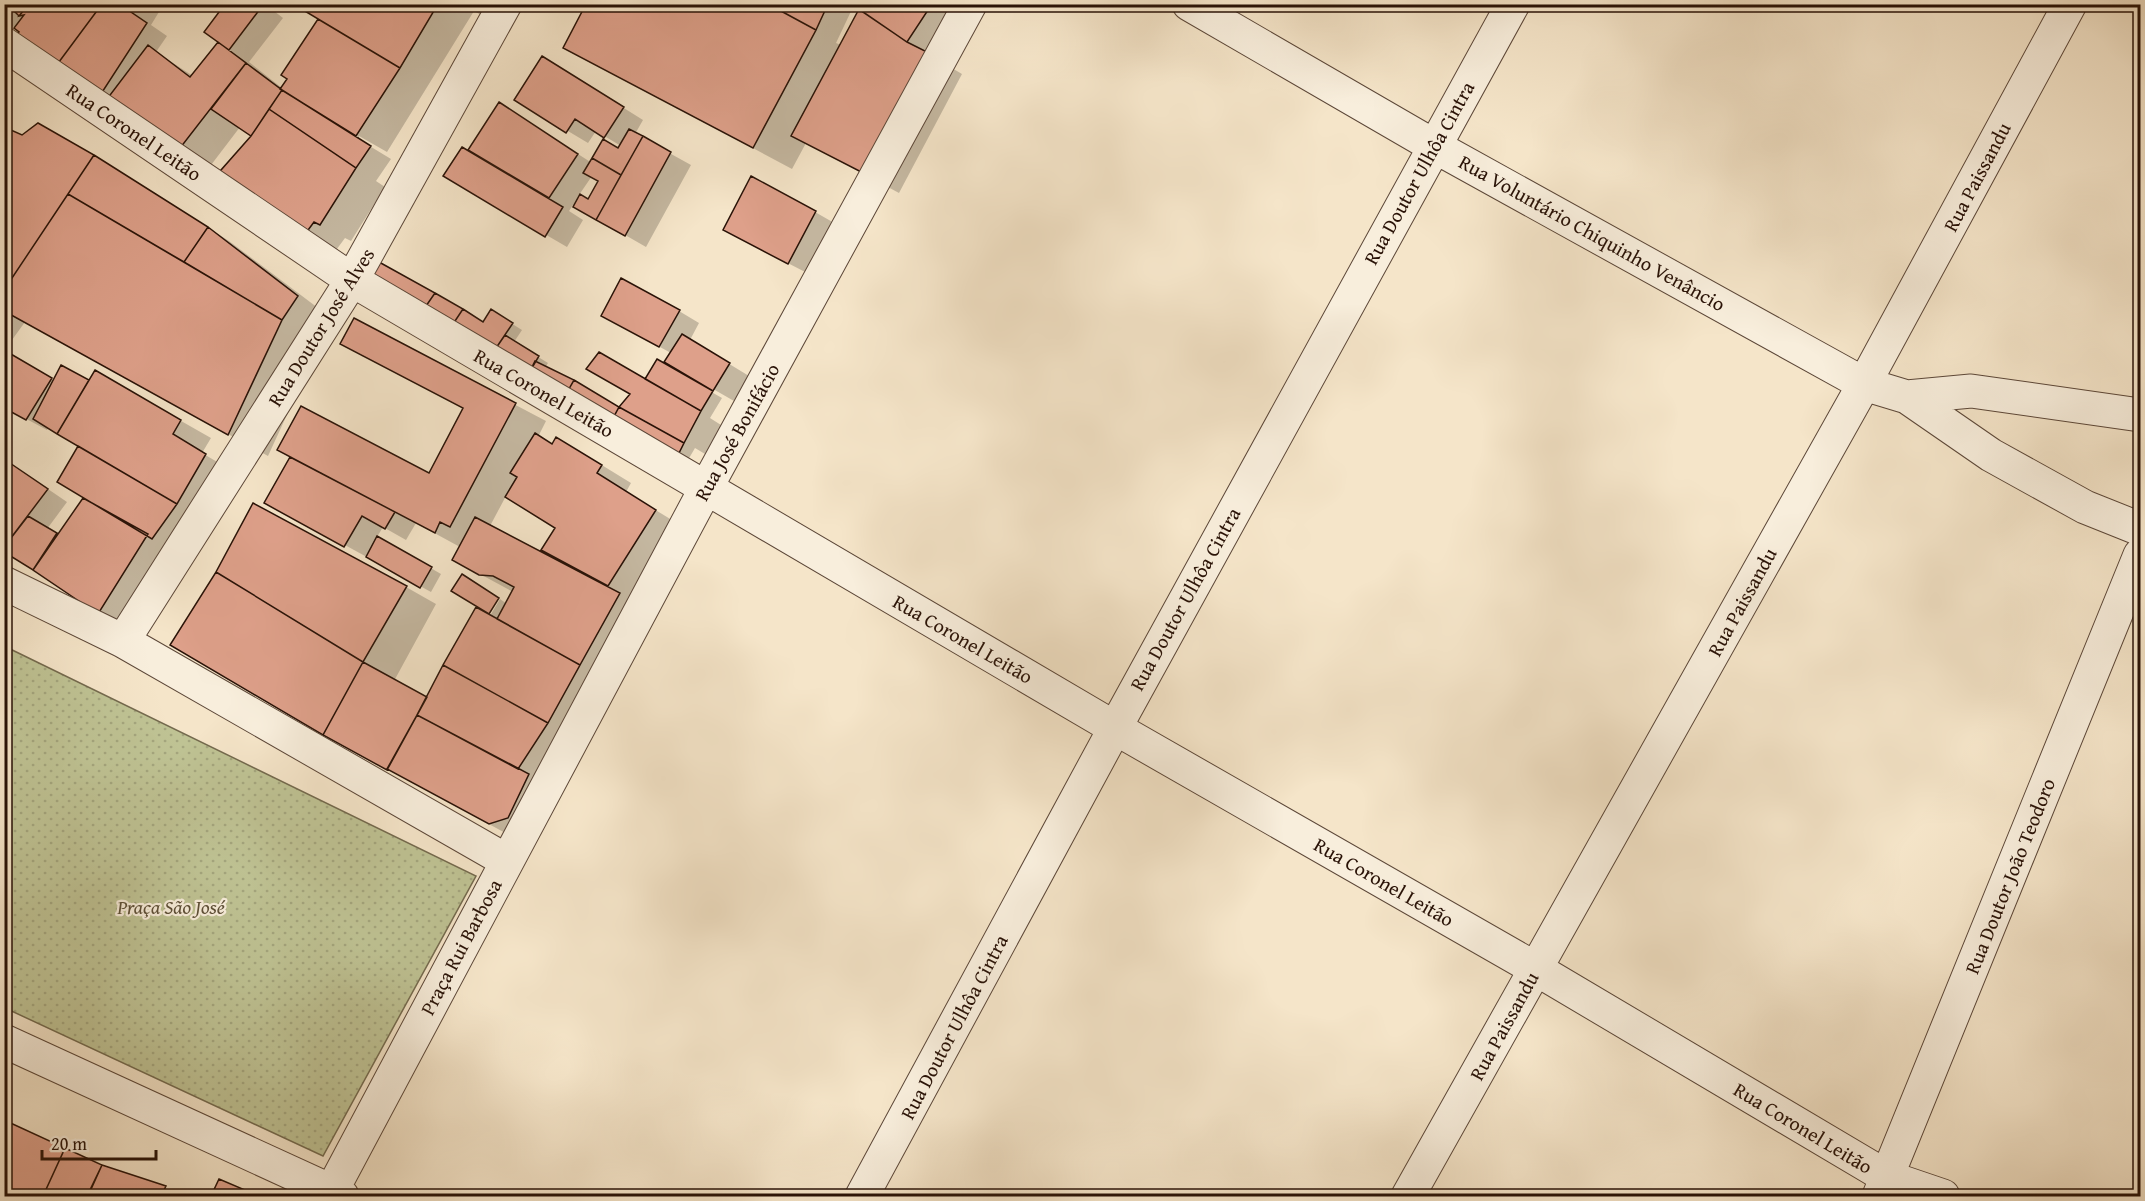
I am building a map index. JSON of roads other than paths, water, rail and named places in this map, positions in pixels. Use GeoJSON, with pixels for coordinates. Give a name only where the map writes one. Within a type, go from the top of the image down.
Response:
{"type":"FeatureCollection","features":[{"type":"Feature","properties":{"kind":"street","name":"Rua Doutor José Alves"},"geometry":{"type":"LineString","coordinates":[[123,641],[352,280],[505,4]]}},
{"type":"Feature","properties":{"kind":"street","name":"Rua José Bonifácio"},"geometry":{"type":"LineString","coordinates":[[507,861],[706,488],[970,4]]}},
{"type":"Feature","properties":{"kind":"street","name":"Rua Voluntário Chiquinho Venâncio"},"geometry":{"type":"LineString","coordinates":[[1189,4],[1434,146],[1864,384],[1907,397],[1991,455],[2085,507],[2140,530]]}},
{"type":"Feature","properties":{"kind":"street","name":"Rua Doutor Ulhôa Cintra"},"geometry":{"type":"LineString","coordinates":[[862,1197],[1115,728],[1513,4]]}},
{"type":"Feature","properties":{"kind":"street","name":"Rua Paissandu"},"geometry":{"type":"LineString","coordinates":[[1408,1197],[1864,384],[2070,4]]}},
{"type":"Feature","properties":{"kind":"street","name":"Rua Coronel Leitão"},"geometry":{"type":"LineString","coordinates":[[4,44],[352,280],[1115,728],[1536,969],[1883,1187],[1943,1197]]}},
{"type":"Feature","properties":{"kind":"street","name":"Rua Voluntário Chiquinho Venâncio"},"geometry":{"type":"LineString","coordinates":[[1907,397],[1971,391],[2140,414]]}},
{"type":"Feature","properties":{"kind":"street","name":"Rua Doutor João Teodoro"},"geometry":{"type":"LineString","coordinates":[[1883,1187],[2140,555]]}},
{"type":"Feature","properties":{"kind":"street","name":"Praça Rui Barbosa"},"geometry":{"type":"LineString","coordinates":[[4,583],[123,641],[507,861],[334,1195],[4,1041]]}},
{"type":"Feature","properties":{"kind":"park label","name":"Praça São José"},"geometry":{"type":"Point","coordinates":[171,907]}}]}
